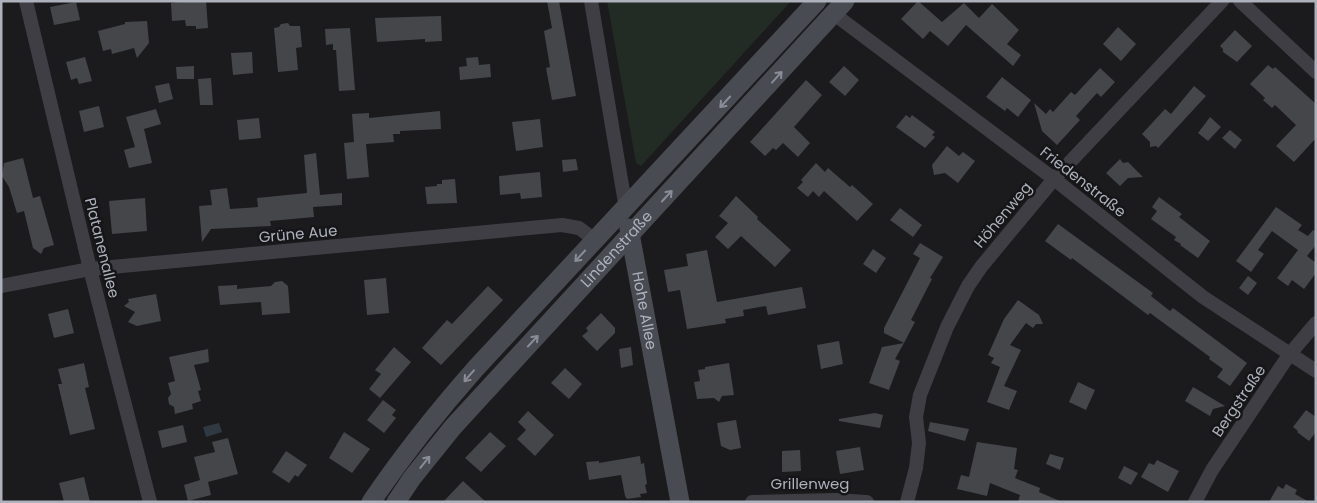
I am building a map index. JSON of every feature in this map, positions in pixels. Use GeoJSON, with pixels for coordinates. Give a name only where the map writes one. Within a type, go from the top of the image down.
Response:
{"type":"FeatureCollection","features":[{"type":"Feature","properties":{"kind":"street","name":"Platanenallee"},"geometry":{"type":"LineString","coordinates":[[26,1],[90,269],[150,502]]}},
{"type":"Feature","properties":{"kind":"street","name":"Hohe Allee"},"geometry":{"type":"LineString","coordinates":[[591,1],[626,209],[680,502]]}},
{"type":"Feature","properties":{"kind":"street","name":"Lindenstraße"},"geometry":{"type":"LineString","coordinates":[[370,502],[437,412],[476,368],[626,209],[817,1]]}},
{"type":"Feature","properties":{"kind":"street","name":"Höhenweg"},"geometry":{"type":"LineString","coordinates":[[907,502],[916,468],[919,443],[916,417],[920,395],[947,327],[968,286],[981,267],[1054,179],[1222,1]]}},
{"type":"Feature","properties":{"kind":"street"},"geometry":{"type":"LineString","coordinates":[[1240,1],[1316,72]]}},
{"type":"Feature","properties":{"kind":"street","name":"Lindenstraße"},"geometry":{"type":"LineString","coordinates":[[396,502],[412,478],[453,427],[840,8]]}},
{"type":"Feature","properties":{"kind":"street","name":"Friedenstraße"},"geometry":{"type":"LineString","coordinates":[[840,8],[1203,298],[1316,371]]}},
{"type":"Feature","properties":{"kind":"street","name":"Grüne Aue"},"geometry":{"type":"LineString","coordinates":[[1,286],[90,269],[562,225],[579,228],[595,240]]}},
{"type":"Feature","properties":{"kind":"street","name":"Bergstraße"},"geometry":{"type":"LineString","coordinates":[[1195,502],[1212,470],[1289,355],[1316,323]]}},
{"type":"Feature","properties":{"kind":"street","name":"Grillenweg"},"geometry":{"type":"LineString","coordinates":[[752,502],[850,500],[867,502]]}},
{"type":"Feature","properties":{"kind":"shaded area"},"geometry":{"type":"Polygon","coordinates":[[[607,1],[791,1],[641,166],[636,163],[607,1]]]}},
{"type":"Feature","properties":{"kind":"shaded area"},"geometry":{"type":"Polygon","coordinates":[[[219,423],[222,432],[206,437],[203,427],[219,423]]]}},
{"type":"Feature","properties":{"kind":"building"},"geometry":{"type":"Polygon","coordinates":[[[206,1],[208,28],[196,29],[196,26],[186,26],[185,20],[172,21],[171,3],[206,1]]]}},
{"type":"Feature","properties":{"kind":"building"},"geometry":{"type":"Polygon","coordinates":[[[547,1],[559,1],[576,96],[552,100],[546,68],[550,67],[544,31],[552,28],[547,1]]]}},
{"type":"Feature","properties":{"kind":"building"},"geometry":{"type":"Polygon","coordinates":[[[918,1],[942,22],[964,3],[979,18],[992,4],[1019,30],[1007,44],[1021,55],[1013,66],[966,25],[948,46],[930,31],[923,39],[901,19],[918,1]]]}},
{"type":"Feature","properties":{"kind":"building"},"geometry":{"type":"Polygon","coordinates":[[[76,2],[80,20],[54,25],[50,7],[76,2]]]}},
{"type":"Feature","properties":{"kind":"building"},"geometry":{"type":"Polygon","coordinates":[[[441,16],[442,41],[425,42],[425,39],[377,42],[375,18],[441,16]]]}},
{"type":"Feature","properties":{"kind":"building"},"geometry":{"type":"Polygon","coordinates":[[[147,21],[149,43],[137,58],[134,48],[112,54],[111,49],[103,51],[98,31],[125,24],[125,22],[147,21]]]}},
{"type":"Feature","properties":{"kind":"building"},"geometry":{"type":"Polygon","coordinates":[[[288,23],[290,26],[300,26],[302,47],[296,48],[298,70],[278,72],[274,28],[288,23]]]}},
{"type":"Feature","properties":{"kind":"building"},"geometry":{"type":"Polygon","coordinates":[[[1118,27],[1136,44],[1121,61],[1103,44],[1118,27]]]}},
{"type":"Feature","properties":{"kind":"building"},"geometry":{"type":"Polygon","coordinates":[[[350,28],[355,90],[339,91],[336,50],[333,50],[333,44],[326,45],[325,29],[350,28]]]}},
{"type":"Feature","properties":{"kind":"building"},"geometry":{"type":"Polygon","coordinates":[[[1235,30],[1252,46],[1237,62],[1223,52],[1220,46],[1235,30]]]}},
{"type":"Feature","properties":{"kind":"building"},"geometry":{"type":"Polygon","coordinates":[[[252,52],[253,73],[233,75],[231,53],[252,52]]]}},
{"type":"Feature","properties":{"kind":"building"},"geometry":{"type":"Polygon","coordinates":[[[85,57],[92,81],[79,84],[77,78],[71,80],[66,62],[85,57]]]}},
{"type":"Feature","properties":{"kind":"building"},"geometry":{"type":"Polygon","coordinates":[[[478,57],[479,65],[490,64],[491,77],[460,80],[459,67],[467,66],[466,58],[478,57]]]}},
{"type":"Feature","properties":{"kind":"building"},"geometry":{"type":"Polygon","coordinates":[[[1268,65],[1273,69],[1275,67],[1316,104],[1316,138],[1294,162],[1276,146],[1296,125],[1275,105],[1272,108],[1263,100],[1265,98],[1250,84],[1268,65]]]}},
{"type":"Feature","properties":{"kind":"building"},"geometry":{"type":"Polygon","coordinates":[[[194,66],[194,79],[177,79],[176,67],[194,66]]]}},
{"type":"Feature","properties":{"kind":"building"},"geometry":{"type":"Polygon","coordinates":[[[844,66],[859,80],[845,96],[829,82],[844,66]]]}},
{"type":"Feature","properties":{"kind":"building"},"geometry":{"type":"Polygon","coordinates":[[[1100,68],[1115,82],[1101,97],[1097,93],[1076,116],[1080,120],[1057,145],[1042,131],[1034,103],[1046,114],[1050,109],[1053,112],[1071,92],[1075,95],[1100,68]]]}},
{"type":"Feature","properties":{"kind":"building"},"geometry":{"type":"Polygon","coordinates":[[[1002,77],[1031,100],[1018,117],[1007,108],[1005,111],[986,97],[1002,77]]]}},
{"type":"Feature","properties":{"kind":"building"},"geometry":{"type":"Polygon","coordinates":[[[211,78],[213,105],[200,105],[198,79],[211,78]]]}},
{"type":"Feature","properties":{"kind":"building"},"geometry":{"type":"Polygon","coordinates":[[[806,80],[822,95],[794,127],[810,143],[798,157],[783,143],[776,150],[773,148],[765,156],[750,142],[806,80]]]}},
{"type":"Feature","properties":{"kind":"building"},"geometry":{"type":"Polygon","coordinates":[[[169,83],[173,99],[159,103],[155,86],[169,83]]]}},
{"type":"Feature","properties":{"kind":"building"},"geometry":{"type":"Polygon","coordinates":[[[1194,86],[1206,96],[1158,148],[1156,146],[1150,147],[1150,142],[1142,134],[1165,109],[1171,114],[1194,86]]]}},
{"type":"Feature","properties":{"kind":"building"},"geometry":{"type":"Polygon","coordinates":[[[99,106],[104,127],[84,132],[79,111],[99,106]]]}},
{"type":"Feature","properties":{"kind":"building"},"geometry":{"type":"Polygon","coordinates":[[[156,109],[161,124],[144,129],[152,163],[129,168],[124,150],[135,147],[126,117],[156,109]]]}},
{"type":"Feature","properties":{"kind":"building"},"geometry":{"type":"Polygon","coordinates":[[[440,111],[441,129],[400,131],[400,134],[393,134],[394,142],[366,144],[369,177],[347,179],[344,143],[354,142],[352,114],[369,113],[369,118],[440,111]]]}},
{"type":"Feature","properties":{"kind":"building"},"geometry":{"type":"Polygon","coordinates":[[[906,115],[910,118],[912,115],[935,132],[932,135],[935,137],[925,148],[896,127],[906,115]]]}},
{"type":"Feature","properties":{"kind":"building"},"geometry":{"type":"Polygon","coordinates":[[[1210,117],[1221,127],[1208,141],[1198,133],[1210,117]]]}},
{"type":"Feature","properties":{"kind":"building"},"geometry":{"type":"Polygon","coordinates":[[[259,118],[261,138],[239,140],[237,120],[259,118]]]}},
{"type":"Feature","properties":{"kind":"building"},"geometry":{"type":"Polygon","coordinates":[[[540,119],[543,147],[516,151],[512,122],[540,119]]]}},
{"type":"Feature","properties":{"kind":"building"},"geometry":{"type":"Polygon","coordinates":[[[1230,130],[1242,140],[1235,149],[1222,138],[1230,130]]]}},
{"type":"Feature","properties":{"kind":"building"},"geometry":{"type":"Polygon","coordinates":[[[947,146],[959,156],[963,152],[975,161],[958,183],[945,173],[934,175],[932,165],[947,146]]]}},
{"type":"Feature","properties":{"kind":"building"},"geometry":{"type":"Polygon","coordinates":[[[316,153],[320,195],[342,193],[342,205],[313,207],[314,217],[270,221],[271,226],[211,229],[202,242],[199,206],[212,205],[210,190],[227,188],[230,209],[258,207],[257,198],[307,193],[304,155],[316,153]]]}},
{"type":"Feature","properties":{"kind":"building"},"geometry":{"type":"Polygon","coordinates":[[[23,158],[33,198],[40,196],[54,245],[44,248],[41,254],[33,248],[24,211],[17,213],[9,187],[2,176],[4,163],[23,158]]]}},
{"type":"Feature","properties":{"kind":"building"},"geometry":{"type":"Polygon","coordinates":[[[576,159],[578,170],[563,172],[562,160],[576,159]]]}},
{"type":"Feature","properties":{"kind":"building"},"geometry":{"type":"Polygon","coordinates":[[[1120,159],[1123,163],[1128,162],[1143,177],[1128,178],[1120,186],[1106,173],[1120,159]]]}},
{"type":"Feature","properties":{"kind":"building"},"geometry":{"type":"Polygon","coordinates":[[[816,163],[825,172],[828,168],[850,187],[852,185],[873,204],[857,221],[824,191],[819,197],[813,191],[808,197],[797,188],[803,182],[801,180],[816,163]]]}},
{"type":"Feature","properties":{"kind":"building"},"geometry":{"type":"Polygon","coordinates":[[[540,172],[542,197],[521,199],[520,193],[500,195],[499,176],[540,172]]]}},
{"type":"Feature","properties":{"kind":"building"},"geometry":{"type":"Polygon","coordinates":[[[455,179],[457,203],[427,204],[425,187],[442,184],[442,180],[455,179]]]}},
{"type":"Feature","properties":{"kind":"building"},"geometry":{"type":"Polygon","coordinates":[[[736,196],[758,217],[757,219],[791,250],[775,267],[741,236],[728,249],[715,237],[728,223],[719,216],[736,196]]]}},
{"type":"Feature","properties":{"kind":"building"},"geometry":{"type":"Polygon","coordinates":[[[1159,197],[1182,214],[1179,217],[1210,241],[1198,258],[1174,240],[1176,237],[1151,219],[1157,211],[1152,207],[1159,197]]]}},
{"type":"Feature","properties":{"kind":"building"},"geometry":{"type":"Polygon","coordinates":[[[145,198],[147,231],[112,234],[109,201],[145,198]]]}},
{"type":"Feature","properties":{"kind":"building"},"geometry":{"type":"Polygon","coordinates":[[[1276,207],[1302,225],[1298,230],[1308,236],[1313,230],[1316,232],[1316,245],[1307,256],[1316,263],[1316,273],[1304,289],[1292,280],[1288,286],[1277,278],[1298,250],[1272,231],[1258,250],[1264,254],[1251,272],[1236,261],[1276,207]]]}},
{"type":"Feature","properties":{"kind":"building"},"geometry":{"type":"Polygon","coordinates":[[[900,208],[922,225],[913,237],[890,220],[900,208]]]}},
{"type":"Feature","properties":{"kind":"building"},"geometry":{"type":"Polygon","coordinates":[[[1058,224],[1153,293],[1151,296],[1170,311],[1173,308],[1247,363],[1230,386],[1217,377],[1223,369],[1209,359],[1210,357],[1150,313],[1148,315],[1072,258],[1071,260],[1045,241],[1058,224]]]}},
{"type":"Feature","properties":{"kind":"building"},"geometry":{"type":"Polygon","coordinates":[[[920,243],[943,257],[930,278],[932,279],[911,320],[915,322],[904,343],[884,333],[884,328],[920,258],[913,254],[920,243]]]}},
{"type":"Feature","properties":{"kind":"building"},"geometry":{"type":"Polygon","coordinates":[[[873,249],[886,258],[876,273],[863,264],[873,249]]]}},
{"type":"Feature","properties":{"kind":"building"},"geometry":{"type":"Polygon","coordinates":[[[707,250],[717,302],[802,287],[806,308],[768,315],[766,306],[743,310],[744,316],[725,319],[726,323],[687,329],[680,290],[668,292],[664,270],[688,266],[686,254],[707,250]]]}},
{"type":"Feature","properties":{"kind":"building"},"geometry":{"type":"Polygon","coordinates":[[[1248,276],[1257,283],[1248,295],[1239,288],[1248,276]]]}},
{"type":"Feature","properties":{"kind":"building"},"geometry":{"type":"Polygon","coordinates":[[[386,278],[389,313],[367,315],[364,280],[386,278]]]}},
{"type":"Feature","properties":{"kind":"building"},"geometry":{"type":"Polygon","coordinates":[[[282,281],[288,286],[290,313],[262,315],[261,302],[220,305],[218,286],[237,285],[237,289],[271,286],[275,282],[282,281]]]}},
{"type":"Feature","properties":{"kind":"building"},"geometry":{"type":"Polygon","coordinates":[[[488,286],[503,300],[441,365],[422,348],[447,320],[452,324],[488,286]]]}},
{"type":"Feature","properties":{"kind":"building"},"geometry":{"type":"Polygon","coordinates":[[[156,294],[161,321],[137,326],[128,322],[135,312],[124,306],[129,302],[128,299],[156,294]]]}},
{"type":"Feature","properties":{"kind":"building"},"geometry":{"type":"Polygon","coordinates":[[[1018,300],[1039,315],[1043,324],[1036,324],[1033,328],[1026,323],[1010,345],[1021,350],[1004,386],[1017,391],[1009,410],[987,402],[1000,367],[991,363],[994,358],[988,355],[1004,319],[1018,300]]]}},
{"type":"Feature","properties":{"kind":"building"},"geometry":{"type":"Polygon","coordinates":[[[68,309],[74,333],[54,338],[48,314],[68,309]]]}},
{"type":"Feature","properties":{"kind":"building"},"geometry":{"type":"Polygon","coordinates":[[[601,313],[615,328],[615,333],[597,351],[582,336],[588,331],[586,328],[601,313]]]}},
{"type":"Feature","properties":{"kind":"building"},"geometry":{"type":"Polygon","coordinates":[[[839,341],[843,364],[821,369],[817,345],[839,341]]]}},
{"type":"Feature","properties":{"kind":"building"},"geometry":{"type":"Polygon","coordinates":[[[904,343],[895,359],[900,361],[889,390],[869,383],[882,347],[904,343]]]}},
{"type":"Feature","properties":{"kind":"building"},"geometry":{"type":"Polygon","coordinates":[[[394,347],[411,362],[380,398],[369,389],[381,374],[375,370],[394,347]]]}},
{"type":"Feature","properties":{"kind":"building"},"geometry":{"type":"Polygon","coordinates":[[[631,347],[633,365],[621,368],[619,349],[631,347]]]}},
{"type":"Feature","properties":{"kind":"building"},"geometry":{"type":"Polygon","coordinates":[[[208,349],[209,362],[194,365],[201,390],[198,391],[201,401],[192,404],[193,409],[175,414],[174,407],[169,404],[168,398],[171,394],[168,383],[175,381],[169,357],[208,349]]]}},
{"type":"Feature","properties":{"kind":"building"},"geometry":{"type":"Polygon","coordinates":[[[84,363],[89,387],[85,388],[95,429],[70,435],[58,384],[62,384],[58,369],[84,363]]]}},
{"type":"Feature","properties":{"kind":"building"},"geometry":{"type":"Polygon","coordinates":[[[729,363],[734,395],[722,396],[719,402],[714,398],[697,399],[694,382],[700,381],[698,370],[729,363]]]}},
{"type":"Feature","properties":{"kind":"building"},"geometry":{"type":"Polygon","coordinates":[[[565,368],[582,384],[569,399],[551,383],[565,368]]]}},
{"type":"Feature","properties":{"kind":"building"},"geometry":{"type":"Polygon","coordinates":[[[1078,382],[1095,390],[1086,410],[1069,402],[1078,382]]]}},
{"type":"Feature","properties":{"kind":"building"},"geometry":{"type":"Polygon","coordinates":[[[1193,387],[1225,406],[1213,409],[1210,416],[1185,401],[1193,387]]]}},
{"type":"Feature","properties":{"kind":"building"},"geometry":{"type":"Polygon","coordinates":[[[383,400],[396,410],[392,415],[396,418],[384,433],[367,420],[383,400]]]}},
{"type":"Feature","properties":{"kind":"building"},"geometry":{"type":"Polygon","coordinates":[[[1306,410],[1316,417],[1316,432],[1309,441],[1293,427],[1306,410]]]}},
{"type":"Feature","properties":{"kind":"building"},"geometry":{"type":"Polygon","coordinates":[[[528,411],[554,435],[535,456],[517,439],[526,430],[518,422],[528,411]]]}},
{"type":"Feature","properties":{"kind":"building"},"geometry":{"type":"Polygon","coordinates":[[[875,413],[883,415],[880,428],[839,421],[839,419],[875,413]]]}},
{"type":"Feature","properties":{"kind":"building"},"geometry":{"type":"Polygon","coordinates":[[[736,420],[741,448],[730,450],[721,446],[717,423],[736,420]]]}},
{"type":"Feature","properties":{"kind":"building"},"geometry":{"type":"Polygon","coordinates":[[[930,422],[969,429],[965,441],[928,431],[930,422]]]}},
{"type":"Feature","properties":{"kind":"building"},"geometry":{"type":"Polygon","coordinates":[[[183,425],[187,442],[162,448],[158,431],[183,425]]]}},
{"type":"Feature","properties":{"kind":"building"},"geometry":{"type":"Polygon","coordinates":[[[344,432],[370,449],[352,473],[329,458],[344,432]]]}},
{"type":"Feature","properties":{"kind":"building"},"geometry":{"type":"Polygon","coordinates":[[[490,432],[506,446],[481,472],[465,458],[490,432]]]}},
{"type":"Feature","properties":{"kind":"building"},"geometry":{"type":"Polygon","coordinates":[[[228,438],[238,474],[208,482],[211,495],[188,501],[184,485],[200,480],[194,457],[215,452],[212,442],[228,438]]]}},
{"type":"Feature","properties":{"kind":"building"},"geometry":{"type":"Polygon","coordinates":[[[977,442],[1017,448],[1014,469],[1018,470],[1015,478],[1040,488],[1039,492],[1062,502],[1018,502],[1020,495],[990,483],[987,496],[957,489],[961,475],[969,477],[977,442]]]}},
{"type":"Feature","properties":{"kind":"building"},"geometry":{"type":"Polygon","coordinates":[[[860,447],[864,470],[840,474],[836,451],[860,447]]]}},
{"type":"Feature","properties":{"kind":"building"},"geometry":{"type":"Polygon","coordinates":[[[800,450],[801,471],[782,472],[782,451],[800,450]]]}},
{"type":"Feature","properties":{"kind":"building"},"geometry":{"type":"Polygon","coordinates":[[[286,451],[307,465],[298,477],[295,475],[289,483],[272,472],[286,451]]]}},
{"type":"Feature","properties":{"kind":"building"},"geometry":{"type":"Polygon","coordinates":[[[1050,454],[1064,458],[1060,470],[1046,464],[1050,454]]]}},
{"type":"Feature","properties":{"kind":"building"},"geometry":{"type":"Polygon","coordinates":[[[640,456],[641,464],[644,463],[647,484],[645,485],[647,493],[640,494],[641,497],[627,499],[621,475],[589,480],[586,462],[599,461],[599,463],[640,456]]]}},
{"type":"Feature","properties":{"kind":"building"},"geometry":{"type":"Polygon","coordinates":[[[1157,460],[1179,471],[1168,492],[1141,477],[1149,463],[1154,465],[1157,460]]]}},
{"type":"Feature","properties":{"kind":"building"},"geometry":{"type":"Polygon","coordinates":[[[1124,466],[1138,473],[1131,485],[1118,478],[1124,466]]]}},
{"type":"Feature","properties":{"kind":"building"},"geometry":{"type":"Polygon","coordinates":[[[84,477],[90,502],[64,502],[59,483],[84,477]]]}},
{"type":"Feature","properties":{"kind":"building"},"geometry":{"type":"Polygon","coordinates":[[[463,481],[486,502],[443,502],[463,481]]]}},
{"type":"Feature","properties":{"kind":"building"},"geometry":{"type":"Polygon","coordinates":[[[1286,484],[1297,490],[1295,494],[1309,502],[1269,502],[1278,486],[1283,489],[1286,484]]]}}]}
